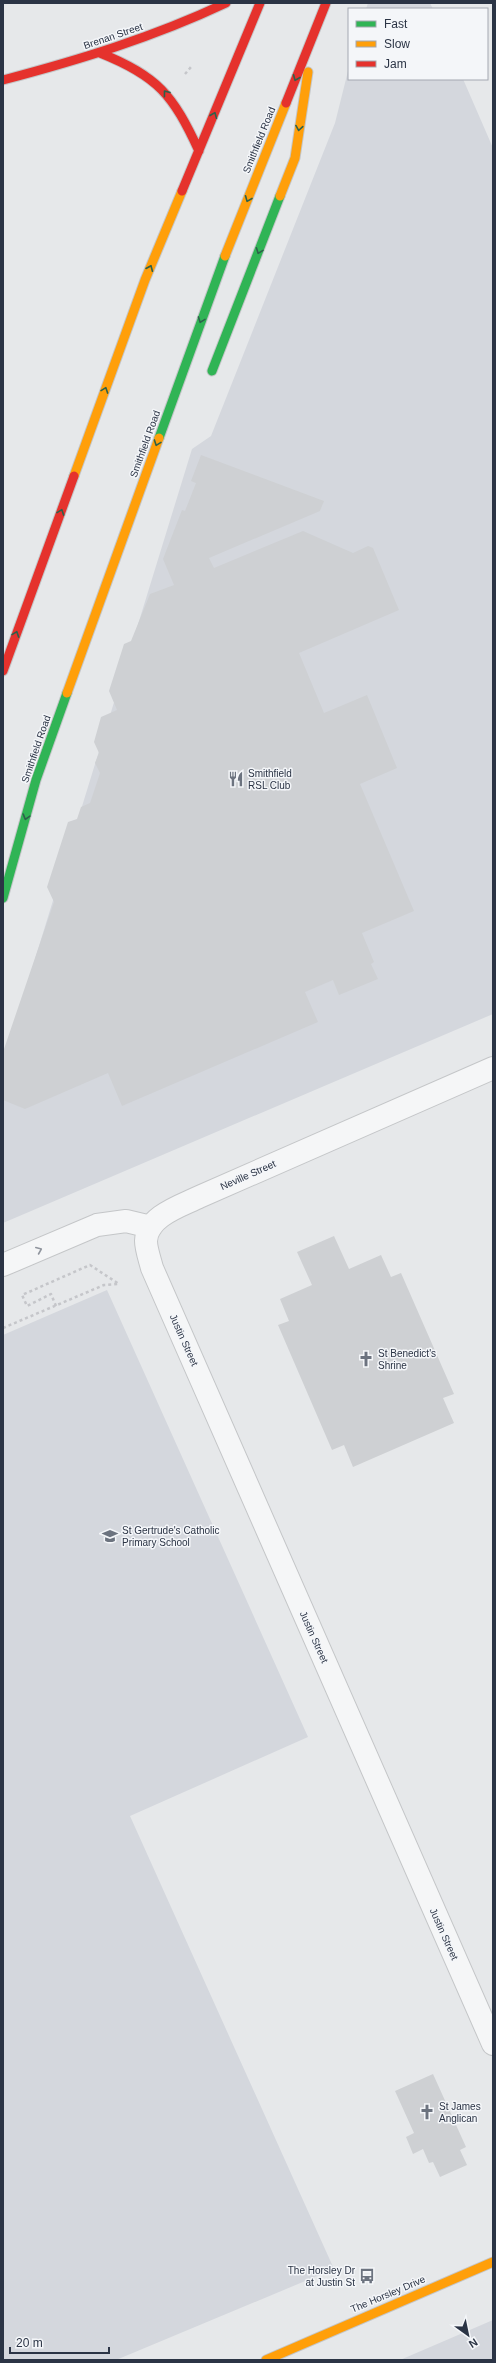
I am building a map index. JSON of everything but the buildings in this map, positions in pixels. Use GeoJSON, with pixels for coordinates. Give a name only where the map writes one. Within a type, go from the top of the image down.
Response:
{"type":"FeatureCollection","features":[{"type":"Feature","properties":{"kind":"main road","name":"Brenan Street"},"geometry":{"type":"LineString","coordinates":[[3,80],[100,53],[200,16],[226,3]]}},
{"type":"Feature","properties":{"kind":"main road"},"geometry":{"type":"LineString","coordinates":[[3,671],[145,280],[260,3]]}},
{"type":"Feature","properties":{"kind":"main road","name":"Smithfield Road"},"geometry":{"type":"LineString","coordinates":[[3,898],[36,780],[218,274],[326,3]]}},
{"type":"Feature","properties":{"kind":"main road"},"geometry":{"type":"LineString","coordinates":[[212,371],[295,158],[314,34]]}},
{"type":"Feature","properties":{"kind":"main road"},"geometry":{"type":"LineString","coordinates":[[100,53],[136,68],[163,89],[185,121],[199,151]]}},
{"type":"Feature","properties":{"kind":"main road","name":"The Horsley Drive"},"geometry":{"type":"LineString","coordinates":[[266,2360],[292,2347],[493,2262]]}},
{"type":"Feature","properties":{"kind":"main road","name":"The Horsley Drive"},"geometry":{"type":"LineString","coordinates":[[256,2358],[292,2347]]}},
{"type":"Feature","properties":{"kind":"street","name":"Neville Street"},"geometry":{"type":"LineString","coordinates":[[151,1227],[161,1216],[199,1197],[493,1068]]}},
{"type":"Feature","properties":{"kind":"street"},"geometry":{"type":"LineString","coordinates":[[3,1265],[97,1225],[126,1221],[151,1227]]}},
{"type":"Feature","properties":{"kind":"street","name":"Justin Street"},"geometry":{"type":"LineString","coordinates":[[151,1227],[146,1240],[152,1268],[493,2044]]}},
{"type":"Feature","properties":{"kind":"path"},"geometry":{"type":"LineString","coordinates":[[3,1328],[56,1306],[104,1285],[119,1284],[90,1265],[22,1295],[27,1306],[51,1294],[56,1306]]}},
{"type":"Feature","properties":{"kind":"shaded area"},"geometry":{"type":"Polygon","coordinates":[[[368,3],[430,3],[432,8],[366,8],[368,3]]]}},
{"type":"Feature","properties":{"kind":"shaded area"},"geometry":{"type":"Polygon","coordinates":[[[348,71],[348,80],[463,80],[493,148],[493,1014],[3,1223],[3,1063],[192,449],[211,436],[335,123],[348,71]]]}},
{"type":"Feature","properties":{"kind":"shaded area"},"geometry":{"type":"Polygon","coordinates":[[[107,1290],[308,1737],[130,1816],[334,2269],[116,2360],[3,2360],[3,1335],[107,1290]]]}},
{"type":"Feature","properties":{"kind":"shaded area"},"geometry":{"type":"Polygon","coordinates":[[[493,2320],[493,2360],[400,2360],[493,2320]]]}},
{"type":"Feature","properties":{"kind":"traffic: fast"},"geometry":{"type":"LineString","coordinates":[[212,371],[280,196]]}},
{"type":"Feature","properties":{"kind":"traffic: fast"},"geometry":{"type":"LineString","coordinates":[[159,438],[225,256]]}},
{"type":"Feature","properties":{"kind":"traffic: fast"},"geometry":{"type":"LineString","coordinates":[[3,898],[36,780],[67,693]]}},
{"type":"Feature","properties":{"kind":"traffic: slow"},"geometry":{"type":"LineString","coordinates":[[280,196],[295,158],[308,72]]}},
{"type":"Feature","properties":{"kind":"traffic: slow"},"geometry":{"type":"LineString","coordinates":[[225,256],[286,103]]}},
{"type":"Feature","properties":{"kind":"traffic: slow"},"geometry":{"type":"LineString","coordinates":[[74,476],[145,280],[182,191]]}},
{"type":"Feature","properties":{"kind":"traffic: slow"},"geometry":{"type":"LineString","coordinates":[[67,693],[159,438]]}},
{"type":"Feature","properties":{"kind":"traffic: slow"},"geometry":{"type":"LineString","coordinates":[[266,2360],[493,2262]]}},
{"type":"Feature","properties":{"kind":"traffic: jam"},"geometry":{"type":"LineString","coordinates":[[3,80],[116,47],[171,27],[226,3]]}},
{"type":"Feature","properties":{"kind":"traffic: jam"},"geometry":{"type":"LineString","coordinates":[[182,191],[260,3]]}},
{"type":"Feature","properties":{"kind":"traffic: jam"},"geometry":{"type":"LineString","coordinates":[[286,103],[326,3]]}},
{"type":"Feature","properties":{"kind":"traffic: jam"},"geometry":{"type":"LineString","coordinates":[[100,53],[136,70],[150,79],[162,90],[172,101],[181,115],[199,151]]}},
{"type":"Feature","properties":{"kind":"traffic: jam"},"geometry":{"type":"LineString","coordinates":[[3,671],[74,476]]}},
{"type":"Feature","properties":{"kind":"place","name":"Smithfield RSL Club"},"geometry":{"type":"Point","coordinates":[236,779]}},
{"type":"Feature","properties":{"kind":"place","name":"St Benedict's Shrine"},"geometry":{"type":"Point","coordinates":[366,1359]}},
{"type":"Feature","properties":{"kind":"place","name":"St Gertrude's Catholic Primary School"},"geometry":{"type":"Point","coordinates":[110,1536]}},
{"type":"Feature","properties":{"kind":"place","name":"St James Anglican"},"geometry":{"type":"Point","coordinates":[427,2112]}},
{"type":"Feature","properties":{"kind":"place","name":"The Horsley Dr at Justin St"},"geometry":{"type":"Point","coordinates":[367,2276]}}]}
